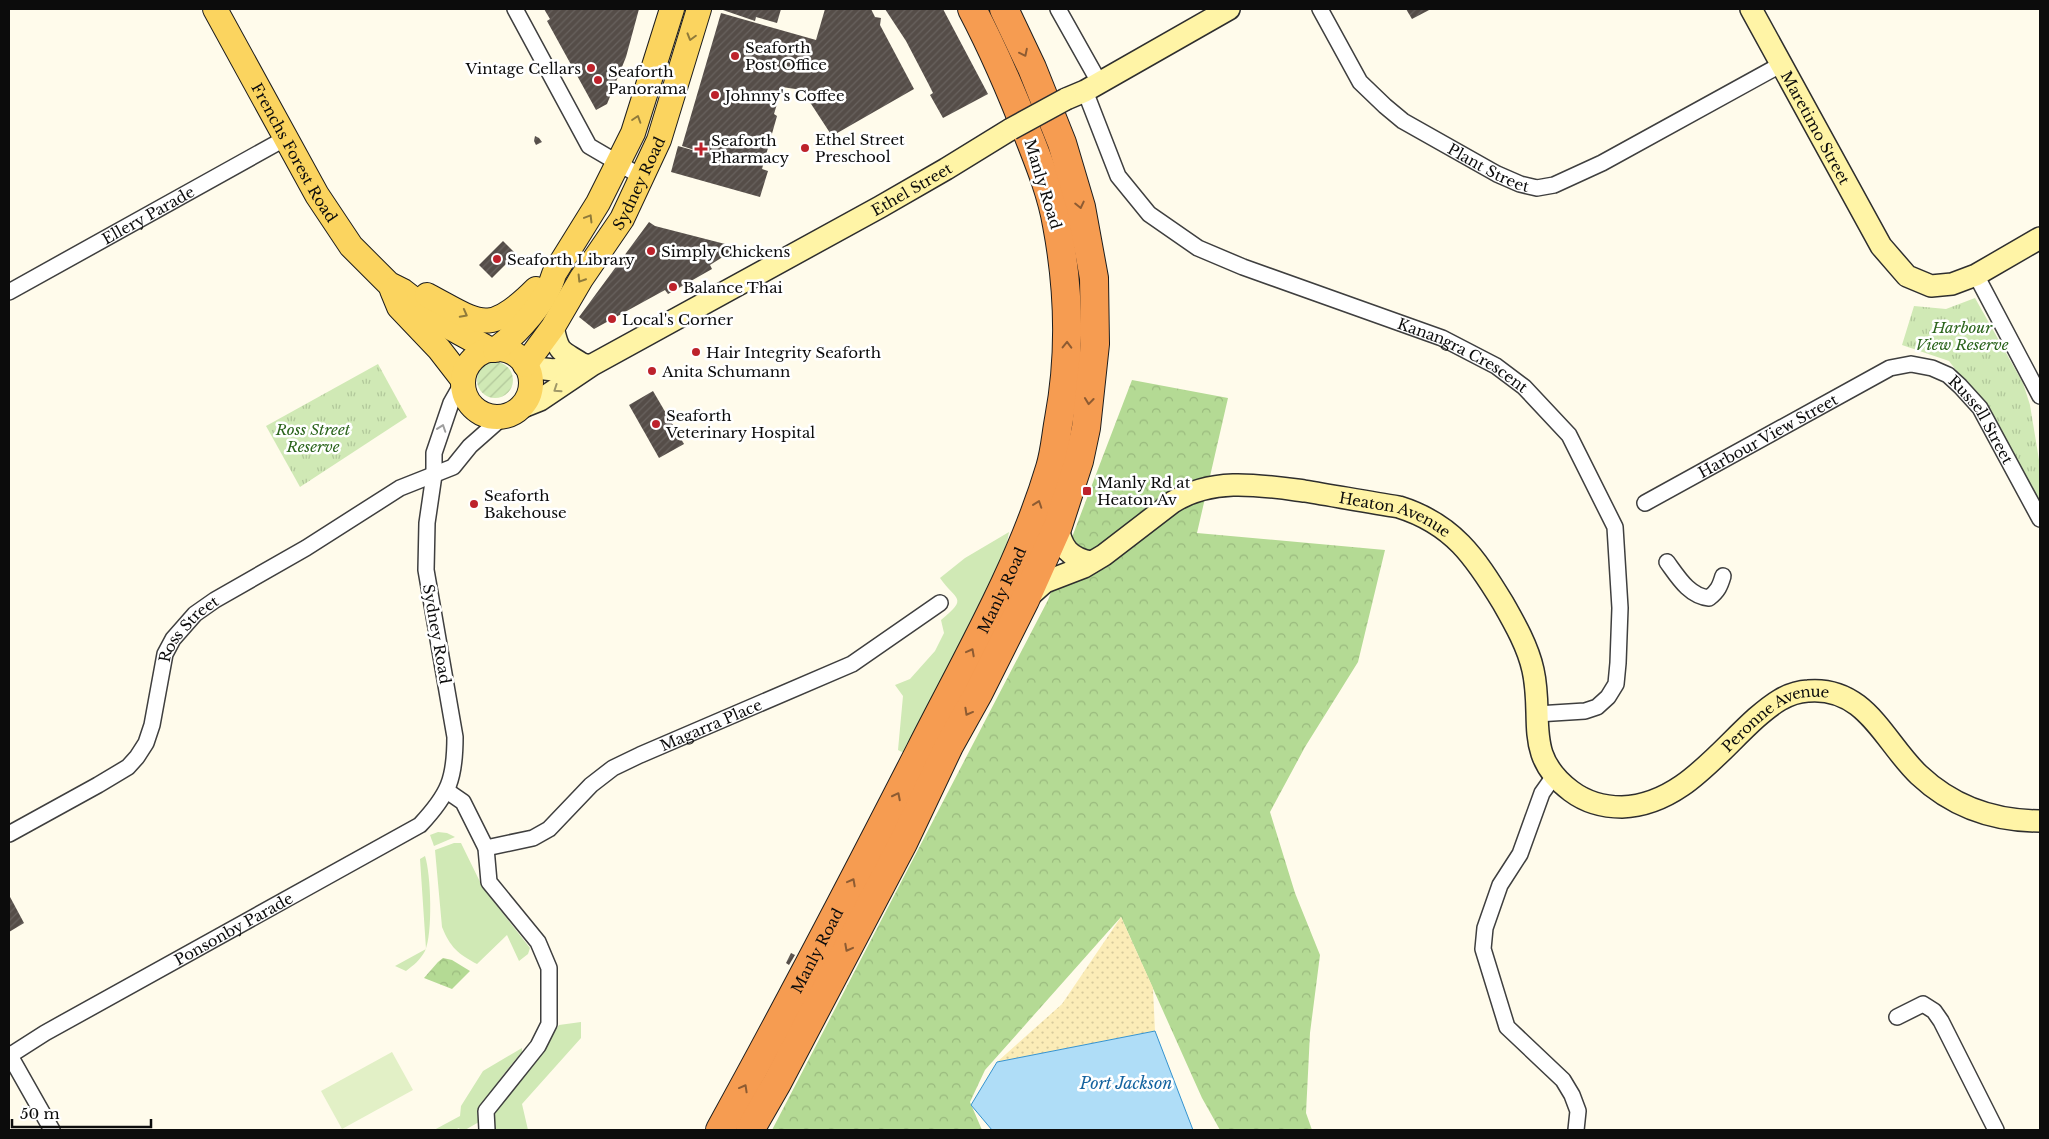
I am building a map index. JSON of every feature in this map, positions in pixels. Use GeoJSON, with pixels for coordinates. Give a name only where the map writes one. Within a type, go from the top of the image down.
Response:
{"type":"FeatureCollection","features":[{"type":"Feature","properties":{"kind":"highway","name":"Manly Road"},"geometry":{"type":"LineString","coordinates":[[720,1130],[850,886],[992,612],[1030,525],[1051,465],[1064,393],[1067,344],[1066,284],[1057,222],[1039,162],[1010,88],[994,51],[972,9]]}},
{"type":"Feature","properties":{"kind":"highway","name":"Manly Road"},"geometry":{"type":"LineString","coordinates":[[750,1130],[778,1083],[903,842],[949,746],[978,694],[1025,600],[1058,526],[1079,461],[1086,428],[1095,344],[1094,278],[1081,207],[1062,143],[1032,68],[1004,9]]}},
{"type":"Feature","properties":{"kind":"main road","name":"Frenchs Forest Road"},"geometry":{"type":"LineString","coordinates":[[214,9],[317,195],[342,235],[370,266],[396,288],[451,328],[493,350]]}},
{"type":"Feature","properties":{"kind":"main road","name":"Sydney Road"},"geometry":{"type":"LineString","coordinates":[[493,350],[510,338],[522,325],[551,286],[554,274],[598,203],[633,133],[672,9]]}},
{"type":"Feature","properties":{"kind":"main road","name":"Sydney Road"},"geometry":{"type":"LineString","coordinates":[[526,366],[553,327],[581,279],[622,219],[658,140],[699,9]]}},
{"type":"Feature","properties":{"kind":"main road"},"geometry":{"type":"LineString","coordinates":[[396,288],[419,291],[471,318],[484,322],[497,319],[513,311],[542,282],[554,274]]}},
{"type":"Feature","properties":{"kind":"main road","name":"Frenchs Forest Road"},"geometry":{"type":"LineString","coordinates":[[396,288],[400,307],[439,349],[463,381]]}},
{"type":"Feature","properties":{"kind":"main road"},"geometry":{"type":"LineString","coordinates":[[493,350],[512,354],[526,366],[530,378],[530,389],[526,400],[512,412],[488,416],[477,411],[467,399],[463,381],[466,369],[472,360],[481,354],[493,350]]}},
{"type":"Feature","properties":{"kind":"street"},"geometry":{"type":"LineString","coordinates":[[515,9],[589,146],[642,177]]}},
{"type":"Feature","properties":{"kind":"street","name":"Kanangra Crescent"},"geometry":{"type":"LineString","coordinates":[[1058,9],[1083,90],[1118,176],[1149,214],[1198,248],[1243,267],[1442,338],[1496,366],[1524,387],[1569,435],[1614,527],[1620,608],[1616,684],[1608,697],[1598,707],[1585,711],[1537,714]]}},
{"type":"Feature","properties":{"kind":"street","name":"Ethel Street"},"geometry":{"type":"LineString","coordinates":[[512,412],[540,400],[587,365],[880,207],[1011,129],[1229,9]]}},
{"type":"Feature","properties":{"kind":"street","name":"Plant Street"},"geometry":{"type":"LineString","coordinates":[[1320,9],[1360,82],[1403,121],[1497,174],[1520,184],[1537,188],[1554,185],[1602,163],[1782,64]]}},
{"type":"Feature","properties":{"kind":"street","name":"Maretimo Street"},"geometry":{"type":"LineString","coordinates":[[1751,9],[1881,246],[1907,276],[1931,286],[1952,284],[1976,275],[2040,238]]}},
{"type":"Feature","properties":{"kind":"street","name":"Ellery Parade"},"geometry":{"type":"LineString","coordinates":[[9,292],[286,138]]}},
{"type":"Feature","properties":{"kind":"street"},"geometry":{"type":"LineString","coordinates":[[1976,275],[2040,396]]}},
{"type":"Feature","properties":{"kind":"street"},"geometry":{"type":"LineString","coordinates":[[553,327],[560,351],[587,365]]}},
{"type":"Feature","properties":{"kind":"street","name":"Russell Street"},"geometry":{"type":"LineString","coordinates":[[1890,368],[1911,364],[1932,368],[1948,375],[1960,386],[1980,408],[2040,519]]}},
{"type":"Feature","properties":{"kind":"street","name":"Ethel Street"},"geometry":{"type":"LineString","coordinates":[[526,366],[554,370],[587,365]]}},
{"type":"Feature","properties":{"kind":"street","name":"Harbour View Street"},"geometry":{"type":"LineString","coordinates":[[1645,503],[1890,368]]}},
{"type":"Feature","properties":{"kind":"street","name":"Sydney Road"},"geometry":{"type":"LineString","coordinates":[[447,791],[455,763],[455,737],[426,570],[427,523],[434,475],[434,453],[451,403],[463,381]]}},
{"type":"Feature","properties":{"kind":"street"},"geometry":{"type":"LineString","coordinates":[[434,475],[452,467],[470,446],[512,412]]}},
{"type":"Feature","properties":{"kind":"street","name":"Ross Street"},"geometry":{"type":"LineString","coordinates":[[9,834],[128,767],[137,757],[146,744],[152,725],[165,654],[173,639],[195,614],[306,548],[400,488],[434,475]]}},
{"type":"Feature","properties":{"kind":"street","name":"Heaton Avenue"},"geometry":{"type":"LineString","coordinates":[[1025,600],[1045,582],[1075,571],[1091,562],[1185,494],[1200,489],[1217,486],[1257,484],[1399,507],[1417,513],[1434,522],[1464,546],[1478,562],[1502,602],[1520,634],[1533,670],[1539,746],[1542,759],[1554,776]]}},
{"type":"Feature","properties":{"kind":"street"},"geometry":{"type":"LineString","coordinates":[[1058,526],[1059,538],[1067,552],[1074,557],[1091,562]]}},
{"type":"Feature","properties":{"kind":"street"},"geometry":{"type":"LineString","coordinates":[[1667,562],[1687,588],[1704,597],[1710,598],[1715,594],[1720,587],[1723,576]]}},
{"type":"Feature","properties":{"kind":"street","name":"Magarra Place"},"geometry":{"type":"LineString","coordinates":[[486,848],[533,838],[549,829],[591,785],[613,768],[852,664],[940,603]]}},
{"type":"Feature","properties":{"kind":"street","name":"Peronne Avenue"},"geometry":{"type":"LineString","coordinates":[[1554,776],[1571,791],[1590,803],[1607,807],[1634,806],[1658,800],[1681,787],[1699,772],[1773,703],[1789,695],[1807,691],[1824,691],[1845,697],[1860,707],[1874,720],[1919,775],[1937,790],[1956,802],[1978,812],[1998,818],[2040,821]]}},
{"type":"Feature","properties":{"kind":"street"},"geometry":{"type":"LineString","coordinates":[[1554,776],[1542,793],[1520,854],[1500,885],[1485,928],[1483,948],[1507,1027],[1562,1080],[1572,1095],[1578,1111],[1576,1130]]}},
{"type":"Feature","properties":{"kind":"street"},"geometry":{"type":"LineString","coordinates":[[447,791],[463,802],[486,848],[489,882],[538,942],[549,968],[549,1024],[538,1046],[486,1111],[487,1130]]}},
{"type":"Feature","properties":{"kind":"street","name":"Ponsonby Parade"},"geometry":{"type":"LineString","coordinates":[[9,1055],[54,1028],[420,825],[447,791]]}},
{"type":"Feature","properties":{"kind":"street"},"geometry":{"type":"LineString","coordinates":[[1897,1017],[1923,1004],[1934,1011],[1941,1021],[1996,1130]]}},
{"type":"Feature","properties":{"kind":"street"},"geometry":{"type":"LineString","coordinates":[[9,1055],[52,1130]]}},
{"type":"Feature","properties":{"kind":"green space","name":"Harbour View Reserve"},"geometry":{"type":"Polygon","coordinates":[[[1975,298],[2023,383],[2030,405],[2040,466],[2040,502],[1999,427],[1949,361],[1902,345],[1914,306],[1946,309],[1975,298]]]}},
{"type":"Feature","properties":{"kind":"green space"},"geometry":{"type":"Polygon","coordinates":[[[495,362],[502,363],[508,367],[512,373],[512,387],[508,393],[502,397],[495,398],[488,397],[482,393],[478,387],[477,380],[478,373],[482,367],[488,363],[495,362]]]}},
{"type":"Feature","properties":{"kind":"green space","name":"Ross Street Reserve"},"geometry":{"type":"Polygon","coordinates":[[[378,364],[407,417],[300,487],[266,426],[378,364]]]}},
{"type":"Feature","properties":{"kind":"green space"},"geometry":{"type":"Polygon","coordinates":[[[1132,380],[1228,398],[1197,533],[1385,550],[1358,662],[1305,747],[1270,812],[1295,893],[1320,955],[1310,1033],[1306,1113],[1312,1130],[1220,1130],[1202,1098],[1121,917],[985,1070],[970,1102],[982,1130],[772,1130],[1048,600],[1132,380]]]}},
{"type":"Feature","properties":{"kind":"green space"},"geometry":{"type":"Polygon","coordinates":[[[1009,532],[1004,558],[904,753],[898,750],[903,696],[895,685],[910,679],[935,651],[944,633],[941,620],[950,613],[957,603],[955,595],[940,578],[965,558],[1009,532]]]}},
{"type":"Feature","properties":{"kind":"green space"},"geometry":{"type":"Polygon","coordinates":[[[438,832],[447,833],[455,837],[434,846],[430,835],[438,832]]]}},
{"type":"Feature","properties":{"kind":"green space"},"geometry":{"type":"Polygon","coordinates":[[[454,843],[461,843],[483,888],[530,948],[528,954],[519,961],[507,935],[477,964],[460,953],[448,940],[442,927],[435,850],[454,843]]]}},
{"type":"Feature","properties":{"kind":"green space"},"geometry":{"type":"Polygon","coordinates":[[[425,856],[429,876],[430,904],[428,943],[426,948],[420,859],[425,856]]]}},
{"type":"Feature","properties":{"kind":"green space"},"geometry":{"type":"Polygon","coordinates":[[[426,949],[419,960],[406,971],[395,966],[426,949]]]}},
{"type":"Feature","properties":{"kind":"green space"},"geometry":{"type":"Polygon","coordinates":[[[443,958],[452,960],[470,971],[452,989],[424,978],[443,958]]]}},
{"type":"Feature","properties":{"kind":"green space"},"geometry":{"type":"Polygon","coordinates":[[[581,1022],[581,1038],[522,1104],[528,1130],[494,1130],[494,1114],[500,1102],[539,1056],[559,1025],[581,1022]]]}},
{"type":"Feature","properties":{"kind":"green space"},"geometry":{"type":"Polygon","coordinates":[[[522,1048],[522,1052],[502,1076],[491,1094],[479,1122],[465,1130],[460,1130],[459,1128],[455,1130],[434,1130],[460,1116],[461,1106],[483,1071],[522,1048]]]}},
{"type":"Feature","properties":{"kind":"green space"},"geometry":{"type":"Polygon","coordinates":[[[392,1052],[413,1090],[342,1129],[321,1091],[392,1052]]]}},
{"type":"Feature","properties":{"kind":"sand"},"geometry":{"type":"Polygon","coordinates":[[[1121,917],[1153,988],[1155,1031],[997,1062],[1062,1004],[1121,917]]]}},
{"type":"Feature","properties":{"kind":"water","name":"Port Jackson"},"geometry":{"type":"Polygon","coordinates":[[[1155,1031],[1193,1130],[992,1130],[971,1105],[997,1062],[1155,1031]]]}},
{"type":"Feature","properties":{"kind":"building","name":"Seaforth Panorama"},"geometry":{"type":"Polygon","coordinates":[[[544,9],[639,9],[626,57],[607,104],[596,110],[547,21],[550,19],[544,9]]]}},
{"type":"Feature","properties":{"kind":"building"},"geometry":{"type":"Polygon","coordinates":[[[720,9],[781,9],[777,23],[756,17],[755,21],[720,9]]]}},
{"type":"Feature","properties":{"kind":"building"},"geometry":{"type":"Polygon","coordinates":[[[825,9],[871,9],[875,17],[881,18],[880,25],[914,89],[832,136],[802,90],[782,87],[774,114],[777,116],[762,169],[768,171],[760,197],[671,172],[678,146],[710,155],[682,146],[721,13],[816,40],[825,9]]]}},
{"type":"Feature","properties":{"kind":"building"},"geometry":{"type":"Polygon","coordinates":[[[885,9],[943,9],[988,94],[943,118],[930,95],[933,93],[906,41],[885,9]]]}},
{"type":"Feature","properties":{"kind":"building"},"geometry":{"type":"Polygon","coordinates":[[[1406,9],[1431,9],[1412,19],[1406,9]]]}},
{"type":"Feature","properties":{"kind":"building"},"geometry":{"type":"Polygon","coordinates":[[[535,136],[542,142],[536,145],[534,141],[535,136]]]}},
{"type":"Feature","properties":{"kind":"building"},"geometry":{"type":"Polygon","coordinates":[[[649,222],[655,226],[729,245],[732,251],[710,265],[712,269],[668,294],[665,290],[594,329],[579,317],[649,222]]]}},
{"type":"Feature","properties":{"kind":"building","name":"Seaforth Library"},"geometry":{"type":"Polygon","coordinates":[[[503,241],[516,254],[492,278],[479,265],[503,241]]]}},
{"type":"Feature","properties":{"kind":"building","name":"Seaforth Veterinary Hospital"},"geometry":{"type":"Polygon","coordinates":[[[653,391],[684,444],[659,458],[629,405],[653,391]]]}},
{"type":"Feature","properties":{"kind":"building"},"geometry":{"type":"Polygon","coordinates":[[[9,895],[24,923],[9,932],[9,895]]]}},
{"type":"Feature","properties":{"kind":"building"},"geometry":{"type":"Polygon","coordinates":[[[791,953],[795,955],[789,965],[786,963],[791,953]]]}},
{"type":"Feature","properties":{"kind":"place","name":"Seaforth Post Office"},"geometry":{"type":"Point","coordinates":[735,56]}},
{"type":"Feature","properties":{"kind":"place","name":"Vintage Cellars"},"geometry":{"type":"Point","coordinates":[591,68]}},
{"type":"Feature","properties":{"kind":"place","name":"Seaforth Panorama"},"geometry":{"type":"Point","coordinates":[598,80]}},
{"type":"Feature","properties":{"kind":"place","name":"Johnny's Coffee"},"geometry":{"type":"Point","coordinates":[715,95]}},
{"type":"Feature","properties":{"kind":"place","name":"Ethel Street Preschool"},"geometry":{"type":"Point","coordinates":[805,148]}},
{"type":"Feature","properties":{"kind":"place","name":"Seaforth Pharmacy"},"geometry":{"type":"Point","coordinates":[701,149]}},
{"type":"Feature","properties":{"kind":"place","name":"Simply Chickens"},"geometry":{"type":"Point","coordinates":[651,251]}},
{"type":"Feature","properties":{"kind":"place","name":"Seaforth Library"},"geometry":{"type":"Point","coordinates":[497,259]}},
{"type":"Feature","properties":{"kind":"place","name":"Balance Thai"},"geometry":{"type":"Point","coordinates":[673,287]}},
{"type":"Feature","properties":{"kind":"place","name":"Local's Corner"},"geometry":{"type":"Point","coordinates":[612,319]}},
{"type":"Feature","properties":{"kind":"place","name":"Hair Integrity Seaforth"},"geometry":{"type":"Point","coordinates":[696,352]}},
{"type":"Feature","properties":{"kind":"place","name":"Anita Schumann"},"geometry":{"type":"Point","coordinates":[652,371]}},
{"type":"Feature","properties":{"kind":"place","name":"Seaforth Veterinary Hospital"},"geometry":{"type":"Point","coordinates":[656,424]}},
{"type":"Feature","properties":{"kind":"place","name":"Manly Rd at Heaton Av"},"geometry":{"type":"Point","coordinates":[1087,491]}},
{"type":"Feature","properties":{"kind":"place","name":"Seaforth Bakehouse"},"geometry":{"type":"Point","coordinates":[474,504]}}]}
